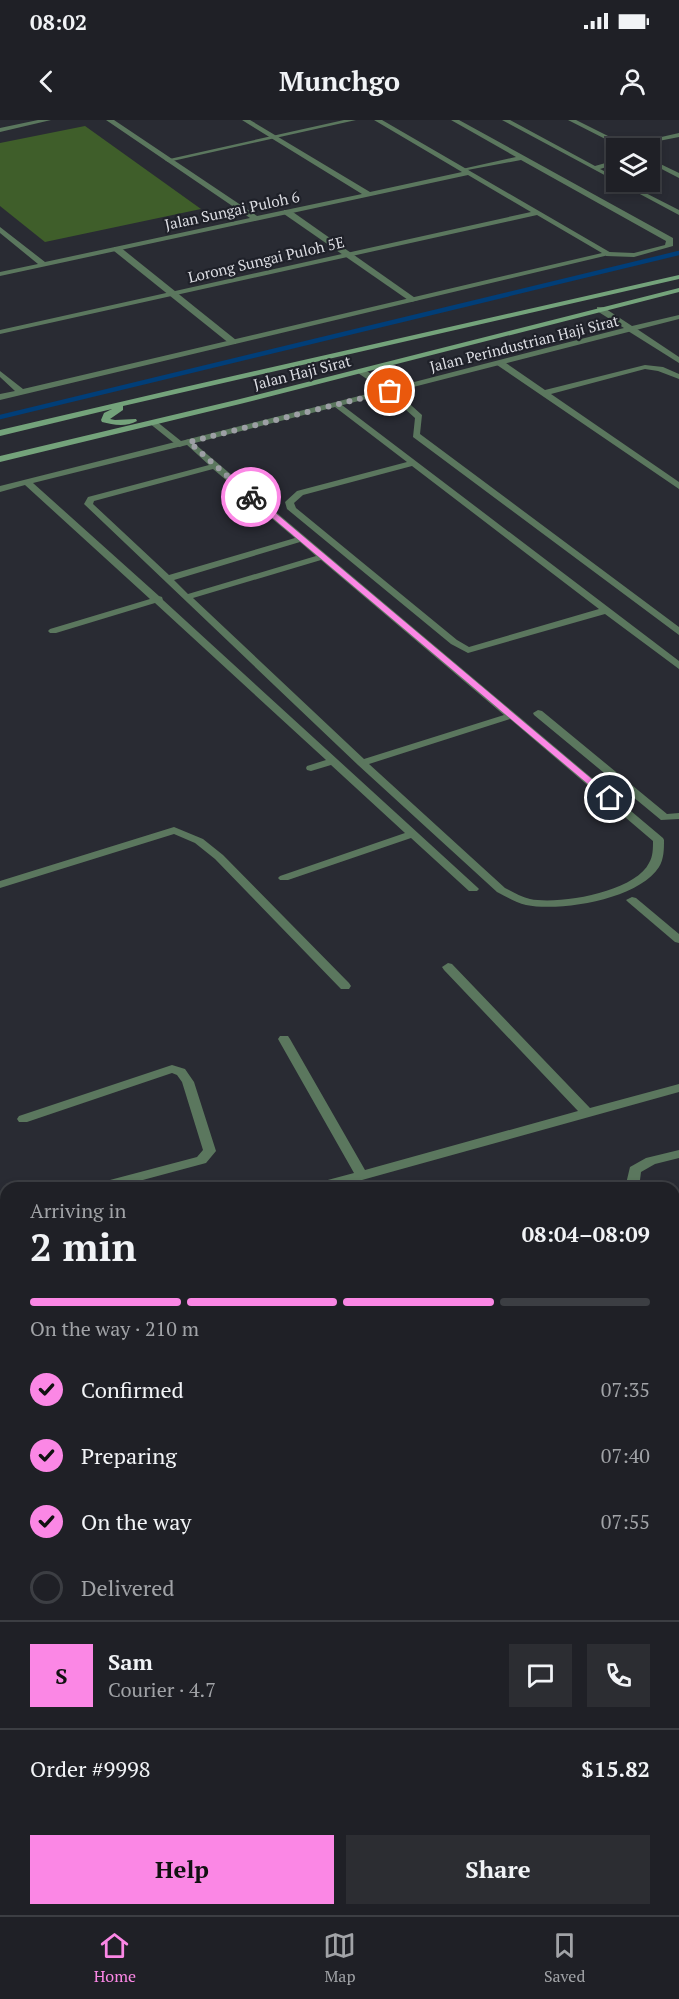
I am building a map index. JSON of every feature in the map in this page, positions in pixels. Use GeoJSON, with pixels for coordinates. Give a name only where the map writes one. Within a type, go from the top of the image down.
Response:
{"type":"FeatureCollection","features":[{"type":"Feature","properties":{"kind":"main road","name":"Jalan Haji Sirat"},"geometry":{"type":"LineString","coordinates":[[0,433],[679,277]]}},
{"type":"Feature","properties":{"kind":"main road","name":"Jalan Haji Sirat"},"geometry":{"type":"LineString","coordinates":[[0,459],[153,423],[679,290]]}},
{"type":"Feature","properties":{"kind":"main road"},"geometry":{"type":"LineString","coordinates":[[176,391],[117,410],[107,415],[105,420],[115,423],[135,421],[237,402]]}},
{"type":"Feature","properties":{"kind":"street"},"geometry":{"type":"LineString","coordinates":[[0,130],[48,120]]}},
{"type":"Feature","properties":{"kind":"street"},"geometry":{"type":"LineString","coordinates":[[109,120],[256,219]]}},
{"type":"Feature","properties":{"kind":"street"},"geometry":{"type":"LineString","coordinates":[[245,120],[369,195]]}},
{"type":"Feature","properties":{"kind":"street"},"geometry":{"type":"LineString","coordinates":[[168,160],[353,120]]}},
{"type":"Feature","properties":{"kind":"street"},"geometry":{"type":"LineString","coordinates":[[377,120],[609,254]]}},
{"type":"Feature","properties":{"kind":"street"},"geometry":{"type":"LineString","coordinates":[[0,397],[609,254],[643,253],[669,246],[670,240],[454,120]]}},
{"type":"Feature","properties":{"kind":"street"},"geometry":{"type":"LineString","coordinates":[[505,120],[606,174]]}},
{"type":"Feature","properties":{"kind":"street"},"geometry":{"type":"LineString","coordinates":[[571,120],[606,138]]}},
{"type":"Feature","properties":{"kind":"street"},"geometry":{"type":"LineString","coordinates":[[660,140],[679,135]]}},
{"type":"Feature","properties":{"kind":"street","name":"Jalan Sungai Puloh 6"},"geometry":{"type":"LineString","coordinates":[[0,274],[369,195],[521,158]]}},
{"type":"Feature","properties":{"kind":"street"},"geometry":{"type":"LineString","coordinates":[[594,168],[606,165]]}},
{"type":"Feature","properties":{"kind":"street"},"geometry":{"type":"LineString","coordinates":[[660,166],[679,176]]}},
{"type":"Feature","properties":{"kind":"street"},"geometry":{"type":"LineString","coordinates":[[639,192],[679,213]]}},
{"type":"Feature","properties":{"kind":"street"},"geometry":{"type":"LineString","coordinates":[[287,212],[414,300]]}},
{"type":"Feature","properties":{"kind":"street","name":"Lorong Sungai Puloh 5E"},"geometry":{"type":"LineString","coordinates":[[0,332],[538,213]]}},
{"type":"Feature","properties":{"kind":"street"},"geometry":{"type":"LineString","coordinates":[[0,229],[44,265]]}},
{"type":"Feature","properties":{"kind":"street"},"geometry":{"type":"LineString","coordinates":[[117,249],[233,342]]}},
{"type":"Feature","properties":{"kind":"street","name":"Jalan Perindustrian Haji Sirat"},"geometry":{"type":"LineString","coordinates":[[600,309],[631,329]]}},
{"type":"Feature","properties":{"kind":"street","name":"Jalan Perindustrian Haji Sirat"},"geometry":{"type":"LineString","coordinates":[[0,489],[679,317]]}},
{"type":"Feature","properties":{"kind":"street"},"geometry":{"type":"LineString","coordinates":[[631,329],[679,362]]}},
{"type":"Feature","properties":{"kind":"street"},"geometry":{"type":"LineString","coordinates":[[667,353],[679,350]]}},
{"type":"Feature","properties":{"kind":"street"},"geometry":{"type":"LineString","coordinates":[[500,363],[679,486]]}},
{"type":"Feature","properties":{"kind":"street"},"geometry":{"type":"LineString","coordinates":[[545,393],[645,366],[679,377]]}},
{"type":"Feature","properties":{"kind":"street"},"geometry":{"type":"LineString","coordinates":[[361,371],[390,391],[419,417],[416,435],[679,632]]}},
{"type":"Feature","properties":{"kind":"street"},"geometry":{"type":"LineString","coordinates":[[0,373],[21,392]]}},
{"type":"Feature","properties":{"kind":"street"},"geometry":{"type":"LineString","coordinates":[[338,405],[604,611],[679,666]]}},
{"type":"Feature","properties":{"kind":"street"},"geometry":{"type":"LineString","coordinates":[[153,423],[179,444]]}},
{"type":"Feature","properties":{"kind":"street"},"geometry":{"type":"LineString","coordinates":[[189,442],[300,539],[513,715],[659,840],[657,858],[652,869],[637,883],[596,896],[558,904],[527,903],[501,890],[362,763],[88,504],[91,499],[122,489],[215,466]]}},
{"type":"Feature","properties":{"kind":"street"},"geometry":{"type":"LineString","coordinates":[[414,463],[300,493],[289,501],[292,509],[453,642],[468,650],[604,611]]}},
{"type":"Feature","properties":{"kind":"street"},"geometry":{"type":"LineString","coordinates":[[27,483],[159,599],[473,889]]}},
{"type":"Feature","properties":{"kind":"street"},"geometry":{"type":"LineString","coordinates":[[167,579],[300,539]]}},
{"type":"Feature","properties":{"kind":"street"},"geometry":{"type":"LineString","coordinates":[[187,597],[322,557]]}},
{"type":"Feature","properties":{"kind":"street"},"geometry":{"type":"LineString","coordinates":[[53,632],[159,599]]}},
{"type":"Feature","properties":{"kind":"street"},"geometry":{"type":"LineString","coordinates":[[538,713],[665,818],[679,816]]}},
{"type":"Feature","properties":{"kind":"street"},"geometry":{"type":"LineString","coordinates":[[362,763],[513,715]]}},
{"type":"Feature","properties":{"kind":"street"},"geometry":{"type":"LineString","coordinates":[[311,768],[332,761]]}},
{"type":"Feature","properties":{"kind":"street"},"geometry":{"type":"LineString","coordinates":[[0,885],[174,830],[190,834],[216,852],[249,889],[345,986]]}},
{"type":"Feature","properties":{"kind":"street"},"geometry":{"type":"LineString","coordinates":[[284,878],[413,834]]}},
{"type":"Feature","properties":{"kind":"street"},"geometry":{"type":"LineString","coordinates":[[632,900],[679,940]]}},
{"type":"Feature","properties":{"kind":"street"},"geometry":{"type":"LineString","coordinates":[[448,967],[587,1113]]}},
{"type":"Feature","properties":{"kind":"street"},"geometry":{"type":"LineString","coordinates":[[284,1039],[362,1176]]}},
{"type":"Feature","properties":{"kind":"street"},"geometry":{"type":"LineString","coordinates":[[23,1119],[172,1068],[181,1072],[188,1082],[210,1151],[201,1160],[118,1182]]}},
{"type":"Feature","properties":{"kind":"street"},"geometry":{"type":"LineString","coordinates":[[338,1182],[679,1088]]}},
{"type":"Feature","properties":{"kind":"street"},"geometry":{"type":"LineString","coordinates":[[633,1182],[635,1170],[651,1161],[679,1154]]}},
{"type":"Feature","properties":{"kind":"green space"},"geometry":{"type":"Polygon","coordinates":[[[85,126],[201,209],[45,242],[0,206],[0,143],[85,126]]]}},
{"type":"Feature","properties":{"kind":"waterway"},"geometry":{"type":"LineString","coordinates":[[0,417],[679,253]]}},
{"type":"Feature","properties":{"kind":"way so far"},"geometry":{"type":"LineString","coordinates":[[251,497],[189,442],[390,391]]}},
{"type":"Feature","properties":{"kind":"route"},"geometry":{"type":"LineString","coordinates":[[251,497],[610,798]]}}]}
